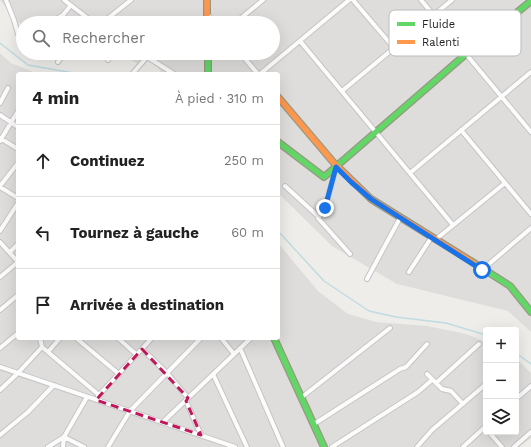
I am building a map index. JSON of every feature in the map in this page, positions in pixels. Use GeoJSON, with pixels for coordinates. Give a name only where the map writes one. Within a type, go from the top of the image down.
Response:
{"type":"FeatureCollection","features":[{"type":"Feature","properties":{"kind":"street"},"geometry":{"type":"LineString","coordinates":[[6,0],[16,27]]}},
{"type":"Feature","properties":{"kind":"street"},"geometry":{"type":"LineString","coordinates":[[64,0],[85,16]]}},
{"type":"Feature","properties":{"kind":"street"},"geometry":{"type":"LineString","coordinates":[[207,0],[207,14]]}},
{"type":"Feature","properties":{"kind":"street"},"geometry":{"type":"LineString","coordinates":[[244,16],[263,0]]}},
{"type":"Feature","properties":{"kind":"street"},"geometry":{"type":"LineString","coordinates":[[280,57],[349,0]]}},
{"type":"Feature","properties":{"kind":"street"},"geometry":{"type":"LineString","coordinates":[[353,0],[389,42]]}},
{"type":"Feature","properties":{"kind":"street"},"geometry":{"type":"LineString","coordinates":[[421,0],[430,10]]}},
{"type":"Feature","properties":{"kind":"street"},"geometry":{"type":"LineString","coordinates":[[440,10],[452,0]]}},
{"type":"Feature","properties":{"kind":"street"},"geometry":{"type":"LineString","coordinates":[[110,16],[128,1]]}},
{"type":"Feature","properties":{"kind":"street"},"geometry":{"type":"LineString","coordinates":[[520,10],[531,1]]}},
{"type":"Feature","properties":{"kind":"street"},"geometry":{"type":"LineString","coordinates":[[61,16],[71,5]]}},
{"type":"Feature","properties":{"kind":"street"},"geometry":{"type":"LineString","coordinates":[[300,41],[454,225]]}},
{"type":"Feature","properties":{"kind":"street"},"geometry":{"type":"LineString","coordinates":[[342,91],[389,52]]}},
{"type":"Feature","properties":{"kind":"street"},"geometry":{"type":"LineString","coordinates":[[280,144],[324,177],[464,56]]}},
{"type":"Feature","properties":{"kind":"street"},"geometry":{"type":"LineString","coordinates":[[468,56],[531,132]]}},
{"type":"Feature","properties":{"kind":"street"},"geometry":{"type":"LineString","coordinates":[[134,72],[144,60]]}},
{"type":"Feature","properties":{"kind":"street"},"geometry":{"type":"LineString","coordinates":[[152,60],[171,72]]}},
{"type":"Feature","properties":{"kind":"street"},"geometry":{"type":"LineString","coordinates":[[208,60],[208,72]]}},
{"type":"Feature","properties":{"kind":"street"},"geometry":{"type":"LineString","coordinates":[[246,60],[257,72]]}},
{"type":"Feature","properties":{"kind":"street"},"geometry":{"type":"LineString","coordinates":[[261,72],[276,60]]}},
{"type":"Feature","properties":{"kind":"street"},"geometry":{"type":"LineString","coordinates":[[410,173],[531,72]]}},
{"type":"Feature","properties":{"kind":"street"},"geometry":{"type":"LineString","coordinates":[[0,103],[8,88]]}},
{"type":"Feature","properties":{"kind":"street"},"geometry":{"type":"LineString","coordinates":[[280,99],[336,167],[371,199],[482,270],[510,286],[531,312]]}},
{"type":"Feature","properties":{"kind":"street"},"geometry":{"type":"LineString","coordinates":[[16,114],[0,139],[16,148]]}},
{"type":"Feature","properties":{"kind":"street"},"geometry":{"type":"LineString","coordinates":[[0,115],[16,126]]}},
{"type":"Feature","properties":{"kind":"street"},"geometry":{"type":"LineString","coordinates":[[461,130],[531,214]]}},
{"type":"Feature","properties":{"kind":"street"},"geometry":{"type":"LineString","coordinates":[[16,166],[0,186],[16,197]]}},
{"type":"Feature","properties":{"kind":"street"},"geometry":{"type":"LineString","coordinates":[[319,217],[325,208],[336,167]]}},
{"type":"Feature","properties":{"kind":"street"},"geometry":{"type":"LineString","coordinates":[[409,272],[433,239],[454,225],[505,183]]}},
{"type":"Feature","properties":{"kind":"street"},"geometry":{"type":"LineString","coordinates":[[285,186],[319,217],[318,218],[350,254]]}},
{"type":"Feature","properties":{"kind":"street"},"geometry":{"type":"LineString","coordinates":[[0,231],[16,206]]}},
{"type":"Feature","properties":{"kind":"street"},"geometry":{"type":"LineString","coordinates":[[367,279],[400,218]]}},
{"type":"Feature","properties":{"kind":"street"},"geometry":{"type":"LineString","coordinates":[[482,270],[531,228]]}},
{"type":"Feature","properties":{"kind":"street"},"geometry":{"type":"LineString","coordinates":[[0,242],[16,260]]}},
{"type":"Feature","properties":{"kind":"street"},"geometry":{"type":"LineString","coordinates":[[10,252],[16,246]]}},
{"type":"Feature","properties":{"kind":"street"},"geometry":{"type":"LineString","coordinates":[[0,277],[16,264]]}},
{"type":"Feature","properties":{"kind":"street"},"geometry":{"type":"LineString","coordinates":[[0,310],[16,297]]}},
{"type":"Feature","properties":{"kind":"street"},"geometry":{"type":"LineString","coordinates":[[302,397],[390,328]]}},
{"type":"Feature","properties":{"kind":"street"},"geometry":{"type":"LineString","coordinates":[[0,348],[16,335]]}},
{"type":"Feature","properties":{"kind":"street"},"geometry":{"type":"LineString","coordinates":[[40,340],[42,347],[99,395]]}},
{"type":"Feature","properties":{"kind":"street"},"geometry":{"type":"LineString","coordinates":[[48,352],[58,340]]}},
{"type":"Feature","properties":{"kind":"street"},"geometry":{"type":"LineString","coordinates":[[78,340],[119,374]]}},
{"type":"Feature","properties":{"kind":"street"},"geometry":{"type":"LineString","coordinates":[[120,340],[137,355]]}},
{"type":"Feature","properties":{"kind":"street"},"geometry":{"type":"LineString","coordinates":[[96,400],[150,340]]}},
{"type":"Feature","properties":{"kind":"street"},"geometry":{"type":"LineString","coordinates":[[108,447],[130,411],[199,340]]}},
{"type":"Feature","properties":{"kind":"street"},"geometry":{"type":"LineString","coordinates":[[223,340],[234,354]]}},
{"type":"Feature","properties":{"kind":"street"},"geometry":{"type":"LineString","coordinates":[[163,422],[249,340]]}},
{"type":"Feature","properties":{"kind":"street"},"geometry":{"type":"LineString","coordinates":[[275,340],[324,447]]}},
{"type":"Feature","properties":{"kind":"street"},"geometry":{"type":"LineString","coordinates":[[314,424],[400,369],[406,367],[427,344]]}},
{"type":"Feature","properties":{"kind":"street"},"geometry":{"type":"LineString","coordinates":[[332,447],[434,381],[479,344]]}},
{"type":"Feature","properties":{"kind":"street"},"geometry":{"type":"LineString","coordinates":[[0,390],[42,347]]}},
{"type":"Feature","properties":{"kind":"street"},"geometry":{"type":"LineString","coordinates":[[240,348],[283,447]]}},
{"type":"Feature","properties":{"kind":"street"},"geometry":{"type":"LineString","coordinates":[[142,349],[167,373],[187,400],[201,435]]}},
{"type":"Feature","properties":{"kind":"street"},"geometry":{"type":"LineString","coordinates":[[0,367],[235,447]]}},
{"type":"Feature","properties":{"kind":"street"},"geometry":{"type":"LineString","coordinates":[[213,374],[247,447]]}},
{"type":"Feature","properties":{"kind":"street"},"geometry":{"type":"LineString","coordinates":[[426,374],[442,388],[451,391],[463,404]]}},
{"type":"Feature","properties":{"kind":"street"},"geometry":{"type":"LineString","coordinates":[[0,434],[28,412],[54,385]]}},
{"type":"Feature","properties":{"kind":"street"},"geometry":{"type":"LineString","coordinates":[[519,396],[531,386]]}},
{"type":"Feature","properties":{"kind":"street"},"geometry":{"type":"LineString","coordinates":[[417,447],[432,430],[483,387]]}},
{"type":"Feature","properties":{"kind":"street"},"geometry":{"type":"LineString","coordinates":[[63,447],[64,437],[87,396]]}},
{"type":"Feature","properties":{"kind":"street"},"geometry":{"type":"LineString","coordinates":[[463,447],[483,430]]}},
{"type":"Feature","properties":{"kind":"street"},"geometry":{"type":"LineString","coordinates":[[514,447],[531,432]]}},
{"type":"Feature","properties":{"kind":"street"},"geometry":{"type":"LineString","coordinates":[[492,435],[502,447]]}},
{"type":"Feature","properties":{"kind":"street"},"geometry":{"type":"LineString","coordinates":[[48,447],[64,437]]}},
{"type":"Feature","properties":{"kind":"street"},"geometry":{"type":"LineString","coordinates":[[64,437],[84,447]]}},
{"type":"Feature","properties":{"kind":"highlighted area"},"geometry":{"type":"Polygon","coordinates":[[[142,349],[188,398],[186,401],[201,435],[96,400],[142,349]]]}},
{"type":"Feature","properties":{"kind":"shaded area"},"geometry":{"type":"Polygon","coordinates":[[[0,0],[531,0],[531,332],[508,311],[397,284],[332,246],[280,195],[280,72],[161,72],[151,60],[280,60],[280,16],[16,16],[16,20],[0,0]]]}},
{"type":"Feature","properties":{"kind":"shaded area"},"geometry":{"type":"Polygon","coordinates":[[[0,53],[11,63],[33,72],[16,72],[16,340],[280,340],[280,245],[318,291],[348,314],[376,322],[427,326],[466,334],[483,341],[483,435],[519,435],[519,361],[531,373],[531,438],[519,447],[0,447],[0,53]]]}},
{"type":"Feature","properties":{"kind":"shaded area"},"geometry":{"type":"Polygon","coordinates":[[[131,60],[144,60],[140,65],[131,60]]]}},
{"type":"Feature","properties":{"kind":"waterway"},"geometry":{"type":"LineString","coordinates":[[0,43],[16,56]]}},
{"type":"Feature","properties":{"kind":"waterway"},"geometry":{"type":"LineString","coordinates":[[22,60],[28,65],[68,72]]}},
{"type":"Feature","properties":{"kind":"waterway"},"geometry":{"type":"LineString","coordinates":[[280,233],[324,281],[369,311],[396,317],[446,323],[483,334]]}},
{"type":"Feature","properties":{"kind":"waterway"},"geometry":{"type":"LineString","coordinates":[[519,355],[531,364]]}},
{"type":"Feature","properties":{"kind":"traffic: fast"},"geometry":{"type":"LineString","coordinates":[[520,10],[531,1]]}},
{"type":"Feature","properties":{"kind":"traffic: fast"},"geometry":{"type":"LineString","coordinates":[[280,144],[324,177],[464,56]]}},
{"type":"Feature","properties":{"kind":"traffic: fast"},"geometry":{"type":"LineString","coordinates":[[208,60],[208,72]]}},
{"type":"Feature","properties":{"kind":"traffic: fast"},"geometry":{"type":"LineString","coordinates":[[474,263],[510,286],[531,312]]}},
{"type":"Feature","properties":{"kind":"traffic: fast"},"geometry":{"type":"LineString","coordinates":[[275,340],[324,447]]}},
{"type":"Feature","properties":{"kind":"traffic: slow"},"geometry":{"type":"LineString","coordinates":[[207,0],[207,16]]}},
{"type":"Feature","properties":{"kind":"traffic: slow"},"geometry":{"type":"LineString","coordinates":[[280,99],[334,163],[371,199],[474,263]]}},
{"type":"Feature","properties":{"kind":"route"},"geometry":{"type":"LineString","coordinates":[[325,208],[336,167],[371,199],[482,270]]}}]}
